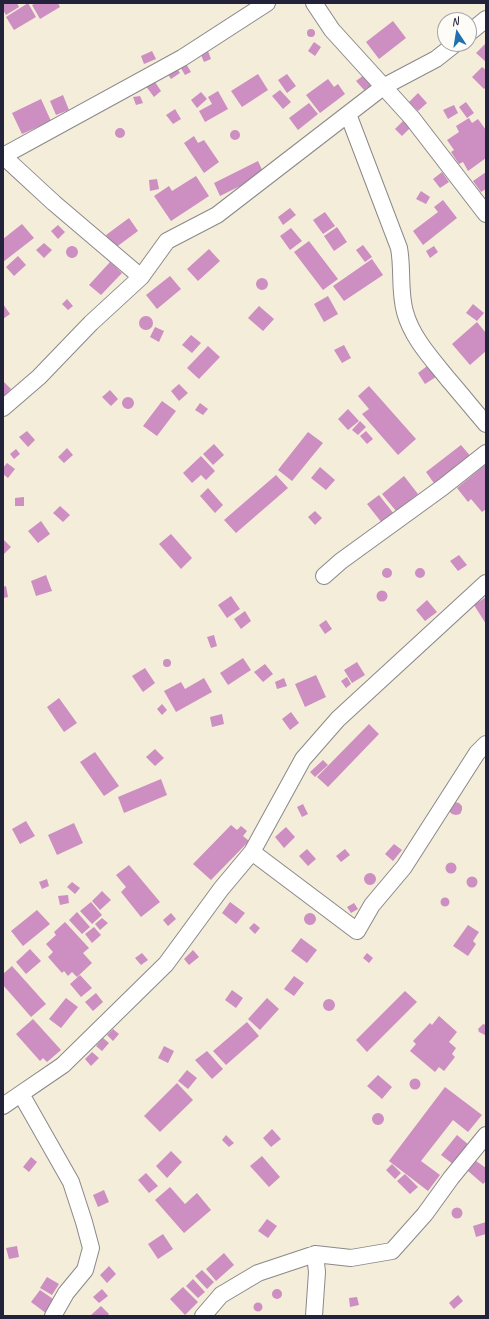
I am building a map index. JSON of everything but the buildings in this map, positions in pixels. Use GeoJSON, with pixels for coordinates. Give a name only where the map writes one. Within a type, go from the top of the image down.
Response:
{"type":"FeatureCollection","features":[{"type":"Feature","properties":{"kind":"street"},"geometry":{"type":"LineString","coordinates":[[141,277],[54,203],[3,156],[182,58],[267,3]]}},
{"type":"Feature","properties":{"kind":"street"},"geometry":{"type":"LineString","coordinates":[[314,3],[332,30],[412,118],[486,214]]}},
{"type":"Feature","properties":{"kind":"street"},"geometry":{"type":"LineString","coordinates":[[477,26],[486,19]]}},
{"type":"Feature","properties":{"kind":"street"},"geometry":{"type":"LineString","coordinates":[[3,408],[38,377],[91,323],[141,277],[167,241],[217,215],[383,87],[436,60],[446,52]]}},
{"type":"Feature","properties":{"kind":"street"},"geometry":{"type":"LineString","coordinates":[[348,114],[399,248],[402,260],[402,296],[406,314],[414,332],[426,352],[486,424]]}},
{"type":"Feature","properties":{"kind":"street"},"geometry":{"type":"LineString","coordinates":[[324,576],[341,561],[443,487],[486,453]]}},
{"type":"Feature","properties":{"kind":"street"},"geometry":{"type":"LineString","coordinates":[[3,1106],[62,1065],[166,964],[221,889],[252,852],[303,759],[338,719],[486,582]]}},
{"type":"Feature","properties":{"kind":"street"},"geometry":{"type":"LineString","coordinates":[[252,852],[357,931],[372,905],[404,867],[477,753],[486,744]]}},
{"type":"Feature","properties":{"kind":"street"},"geometry":{"type":"LineString","coordinates":[[21,1094],[71,1182],[91,1248],[85,1270],[66,1293],[53,1316]]}},
{"type":"Feature","properties":{"kind":"street"},"geometry":{"type":"LineString","coordinates":[[203,1316],[221,1294],[258,1273],[315,1254],[351,1258],[392,1251],[425,1214],[451,1178],[486,1135]]}},
{"type":"Feature","properties":{"kind":"street"},"geometry":{"type":"LineString","coordinates":[[314,1316],[317,1272],[315,1254]]}}]}
